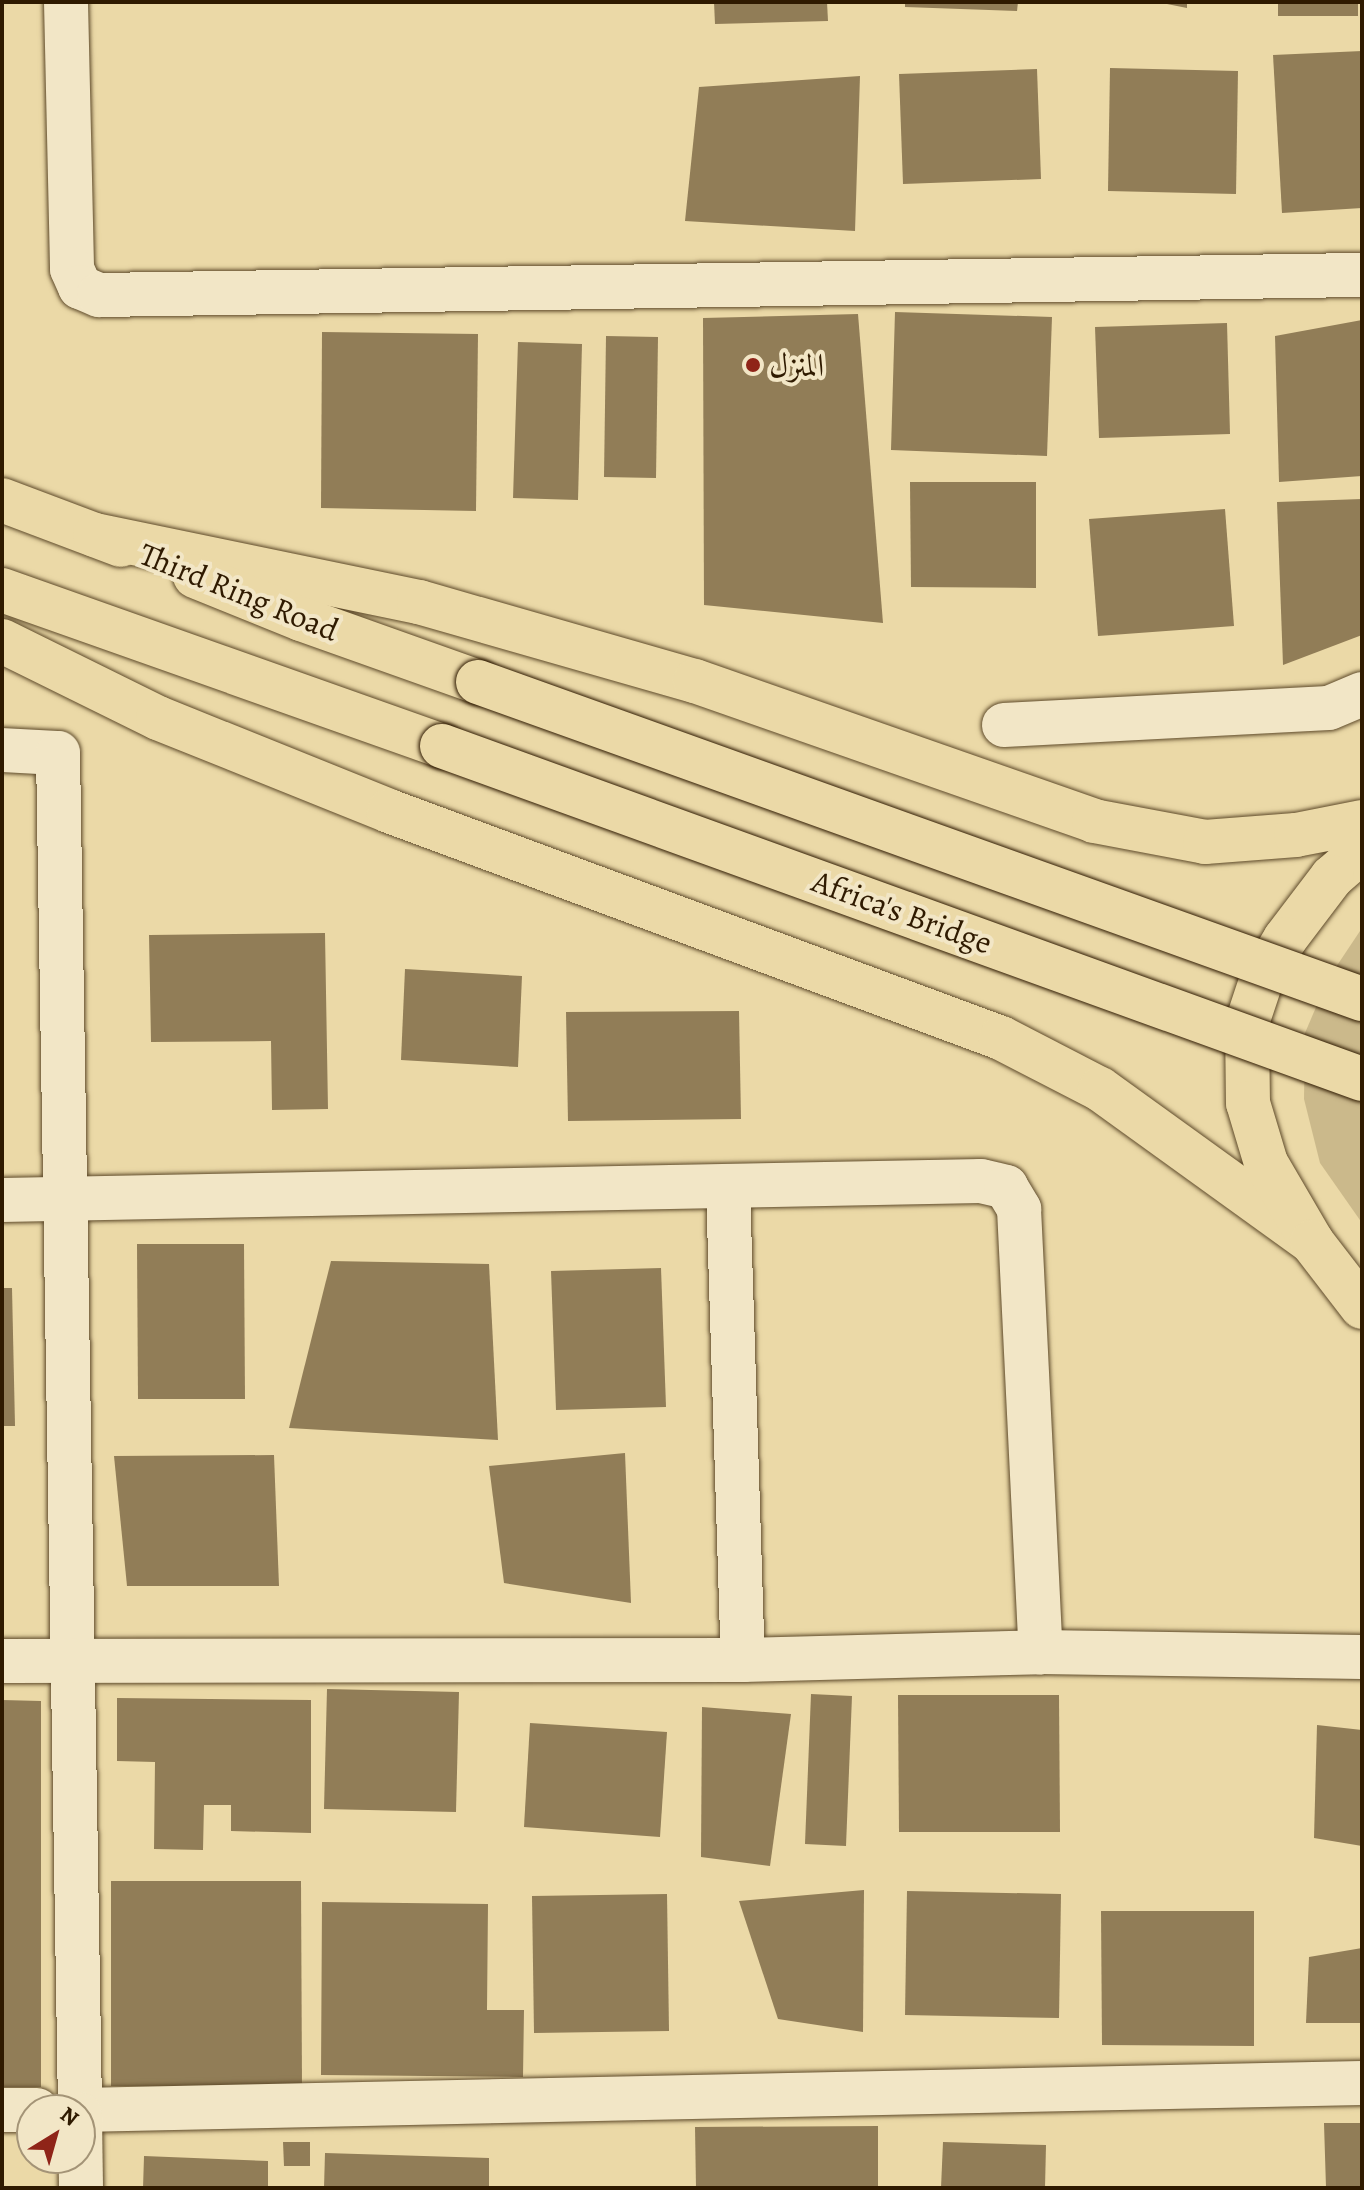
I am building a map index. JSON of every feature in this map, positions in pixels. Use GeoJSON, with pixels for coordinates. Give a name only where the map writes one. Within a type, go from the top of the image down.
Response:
{"type":"FeatureCollection","features":[{"type":"Feature","properties":{"kind":"highway","name":"Third Ring Road"},"geometry":{"type":"LineString","coordinates":[[2,500],[301,619],[1362,999]]}},
{"type":"Feature","properties":{"kind":"highway"},"geometry":{"type":"LineString","coordinates":[[95,535],[419,602],[695,681],[1094,821],[1205,842],[1296,835],[1362,822]]}},
{"type":"Feature","properties":{"kind":"highway","name":"Africa's Bridge"},"geometry":{"type":"LineString","coordinates":[[2,590],[1362,1079]]}},
{"type":"Feature","properties":{"kind":"highway"},"geometry":{"type":"LineString","coordinates":[[2,641],[158,718],[374,805],[1001,1038],[1100,1089],[1312,1242]]}},
{"type":"Feature","properties":{"kind":"highway"},"geometry":{"type":"LineString","coordinates":[[1362,851],[1332,877],[1285,939],[1263,975],[1247,1023],[1248,1103],[1266,1163],[1312,1242],[1362,1307]]}},
{"type":"Feature","properties":{"kind":"street"},"geometry":{"type":"LineString","coordinates":[[66,2],[72,269],[80,287],[99,295],[1362,275]]}},
{"type":"Feature","properties":{"kind":"street"},"geometry":{"type":"LineString","coordinates":[[1004,725],[1329,708],[1362,694]]}},
{"type":"Feature","properties":{"kind":"street"},"geometry":{"type":"LineString","coordinates":[[2,750],[49,750],[58,753],[80,2094]]}},
{"type":"Feature","properties":{"kind":"street"},"geometry":{"type":"LineString","coordinates":[[2,1200],[728,1189],[981,1181],[1006,1187],[1019,1209],[1041,1652]]}},
{"type":"Feature","properties":{"kind":"street"},"geometry":{"type":"LineString","coordinates":[[728,1189],[743,1660]]}},
{"type":"Feature","properties":{"kind":"street"},"geometry":{"type":"LineString","coordinates":[[2,1661],[743,1660],[1041,1652],[1362,1657]]}},
{"type":"Feature","properties":{"kind":"street"},"geometry":{"type":"LineString","coordinates":[[96,2112],[1362,2083]]}},
{"type":"Feature","properties":{"kind":"shaded area"},"geometry":{"type":"Polygon","coordinates":[[[1362,928],[1362,1223],[1320,1163],[1304,1099],[1305,1033],[1328,979],[1362,928]]]}},
{"type":"Feature","properties":{"kind":"building"},"geometry":{"type":"Polygon","coordinates":[[[714,2],[827,2],[828,21],[715,24],[714,2]]]}},
{"type":"Feature","properties":{"kind":"building"},"geometry":{"type":"Polygon","coordinates":[[[905,2],[1018,2],[1017,11],[905,7],[905,2]]]}},
{"type":"Feature","properties":{"kind":"building"},"geometry":{"type":"Polygon","coordinates":[[[1157,2],[1187,2],[1187,8],[1157,2]]]}},
{"type":"Feature","properties":{"kind":"building"},"geometry":{"type":"Polygon","coordinates":[[[1278,2],[1358,2],[1358,16],[1278,16],[1278,2]]]}},
{"type":"Feature","properties":{"kind":"building"},"geometry":{"type":"Polygon","coordinates":[[[1362,51],[1362,208],[1282,213],[1273,55],[1362,51]]]}},
{"type":"Feature","properties":{"kind":"building"},"geometry":{"type":"Polygon","coordinates":[[[1110,68],[1238,71],[1236,194],[1108,191],[1110,68]]]}},
{"type":"Feature","properties":{"kind":"building"},"geometry":{"type":"Polygon","coordinates":[[[1037,69],[1041,179],[903,184],[899,74],[1037,69]]]}},
{"type":"Feature","properties":{"kind":"building"},"geometry":{"type":"Polygon","coordinates":[[[860,76],[855,231],[685,221],[699,87],[860,76]]]}},
{"type":"Feature","properties":{"kind":"building"},"geometry":{"type":"Polygon","coordinates":[[[895,312],[1052,317],[1047,456],[891,450],[895,312]]]}},
{"type":"Feature","properties":{"kind":"building"},"geometry":{"type":"Polygon","coordinates":[[[858,314],[883,623],[704,605],[703,318],[858,314]]]}},
{"type":"Feature","properties":{"kind":"building"},"geometry":{"type":"Polygon","coordinates":[[[1362,320],[1362,476],[1279,482],[1275,336],[1362,320]]]}},
{"type":"Feature","properties":{"kind":"building"},"geometry":{"type":"Polygon","coordinates":[[[1227,323],[1230,434],[1099,438],[1095,327],[1227,323]]]}},
{"type":"Feature","properties":{"kind":"building"},"geometry":{"type":"Polygon","coordinates":[[[322,332],[478,334],[476,511],[321,508],[322,332]]]}},
{"type":"Feature","properties":{"kind":"building"},"geometry":{"type":"Polygon","coordinates":[[[606,336],[658,337],[656,478],[604,477],[606,336]]]}},
{"type":"Feature","properties":{"kind":"building"},"geometry":{"type":"Polygon","coordinates":[[[518,342],[582,344],[578,500],[513,498],[518,342]]]}},
{"type":"Feature","properties":{"kind":"building"},"geometry":{"type":"Polygon","coordinates":[[[910,482],[1036,482],[1036,588],[911,587],[910,482]]]}},
{"type":"Feature","properties":{"kind":"building"},"geometry":{"type":"Polygon","coordinates":[[[1362,499],[1362,635],[1283,665],[1277,502],[1362,499]]]}},
{"type":"Feature","properties":{"kind":"building"},"geometry":{"type":"Polygon","coordinates":[[[1225,509],[1234,626],[1098,636],[1089,519],[1225,509]]]}},
{"type":"Feature","properties":{"kind":"building"},"geometry":{"type":"Polygon","coordinates":[[[325,933],[328,1109],[272,1110],[271,1041],[151,1042],[149,935],[325,933]]]}},
{"type":"Feature","properties":{"kind":"building"},"geometry":{"type":"Polygon","coordinates":[[[405,969],[522,976],[518,1067],[401,1060],[405,969]]]}},
{"type":"Feature","properties":{"kind":"building"},"geometry":{"type":"Polygon","coordinates":[[[739,1011],[741,1119],[568,1121],[566,1012],[739,1011]]]}},
{"type":"Feature","properties":{"kind":"building"},"geometry":{"type":"Polygon","coordinates":[[[137,1244],[244,1244],[245,1399],[138,1399],[137,1244]]]}},
{"type":"Feature","properties":{"kind":"building"},"geometry":{"type":"Polygon","coordinates":[[[331,1261],[489,1264],[498,1440],[289,1428],[331,1261]]]}},
{"type":"Feature","properties":{"kind":"building"},"geometry":{"type":"Polygon","coordinates":[[[661,1268],[666,1407],[556,1410],[551,1271],[661,1268]]]}},
{"type":"Feature","properties":{"kind":"building"},"geometry":{"type":"Polygon","coordinates":[[[2,1288],[12,1288],[15,1426],[2,1426],[2,1288]]]}},
{"type":"Feature","properties":{"kind":"building"},"geometry":{"type":"Polygon","coordinates":[[[625,1453],[631,1603],[504,1583],[489,1466],[625,1453]]]}},
{"type":"Feature","properties":{"kind":"building"},"geometry":{"type":"Polygon","coordinates":[[[274,1455],[279,1586],[127,1586],[114,1456],[274,1455]]]}},
{"type":"Feature","properties":{"kind":"building"},"geometry":{"type":"Polygon","coordinates":[[[327,1689],[459,1692],[456,1812],[324,1809],[327,1689]]]}},
{"type":"Feature","properties":{"kind":"building"},"geometry":{"type":"Polygon","coordinates":[[[811,1694],[852,1696],[846,1846],[805,1844],[811,1694]]]}},
{"type":"Feature","properties":{"kind":"building"},"geometry":{"type":"Polygon","coordinates":[[[898,1695],[1059,1695],[1060,1832],[899,1832],[898,1695]]]}},
{"type":"Feature","properties":{"kind":"building"},"geometry":{"type":"Polygon","coordinates":[[[117,1698],[311,1700],[311,1833],[231,1831],[231,1805],[204,1805],[203,1850],[154,1849],[155,1762],[117,1761],[117,1698]]]}},
{"type":"Feature","properties":{"kind":"building"},"geometry":{"type":"Polygon","coordinates":[[[2,1700],[41,1701],[41,2087],[2,2087],[2,1700]]]}},
{"type":"Feature","properties":{"kind":"building"},"geometry":{"type":"Polygon","coordinates":[[[702,1707],[791,1714],[770,1866],[701,1857],[702,1707]]]}},
{"type":"Feature","properties":{"kind":"building"},"geometry":{"type":"Polygon","coordinates":[[[530,1723],[667,1732],[660,1837],[524,1827],[530,1723]]]}},
{"type":"Feature","properties":{"kind":"building"},"geometry":{"type":"Polygon","coordinates":[[[1317,1725],[1362,1730],[1362,1846],[1314,1838],[1317,1725]]]}},
{"type":"Feature","properties":{"kind":"building"},"geometry":{"type":"Polygon","coordinates":[[[111,1881],[301,1881],[302,2087],[111,2086],[111,1881]]]}},
{"type":"Feature","properties":{"kind":"building"},"geometry":{"type":"Polygon","coordinates":[[[864,1890],[863,2032],[778,2019],[739,1901],[864,1890]]]}},
{"type":"Feature","properties":{"kind":"building"},"geometry":{"type":"Polygon","coordinates":[[[907,1891],[1061,1894],[1059,2018],[905,2015],[907,1891]]]}},
{"type":"Feature","properties":{"kind":"building"},"geometry":{"type":"Polygon","coordinates":[[[667,1894],[669,2031],[534,2033],[532,1896],[667,1894]]]}},
{"type":"Feature","properties":{"kind":"building"},"geometry":{"type":"Polygon","coordinates":[[[322,1902],[488,1904],[487,2010],[524,2010],[523,2077],[321,2075],[322,1902]]]}},
{"type":"Feature","properties":{"kind":"building"},"geometry":{"type":"Polygon","coordinates":[[[1101,1911],[1254,1911],[1254,2046],[1102,2045],[1101,1911]]]}},
{"type":"Feature","properties":{"kind":"building"},"geometry":{"type":"Polygon","coordinates":[[[1362,1948],[1362,2023],[1306,2023],[1309,1957],[1362,1948]]]}},
{"type":"Feature","properties":{"kind":"building"},"geometry":{"type":"Polygon","coordinates":[[[1324,2123],[1362,2123],[1362,2188],[1326,2188],[1324,2123]]]}},
{"type":"Feature","properties":{"kind":"building"},"geometry":{"type":"Polygon","coordinates":[[[878,2126],[878,2188],[696,2188],[695,2127],[878,2126]]]}},
{"type":"Feature","properties":{"kind":"building"},"geometry":{"type":"Polygon","coordinates":[[[283,2142],[310,2142],[310,2166],[284,2166],[283,2142]]]}},
{"type":"Feature","properties":{"kind":"building"},"geometry":{"type":"Polygon","coordinates":[[[943,2142],[1046,2145],[1045,2188],[941,2188],[943,2142]]]}},
{"type":"Feature","properties":{"kind":"building"},"geometry":{"type":"Polygon","coordinates":[[[325,2153],[489,2158],[489,2188],[324,2188],[325,2153]]]}},
{"type":"Feature","properties":{"kind":"building"},"geometry":{"type":"Polygon","coordinates":[[[144,2156],[268,2161],[268,2188],[143,2188],[144,2156]]]}},
{"type":"Feature","properties":{"kind":"place","name":"المنزل"},"geometry":{"type":"Point","coordinates":[753,365]}}]}
